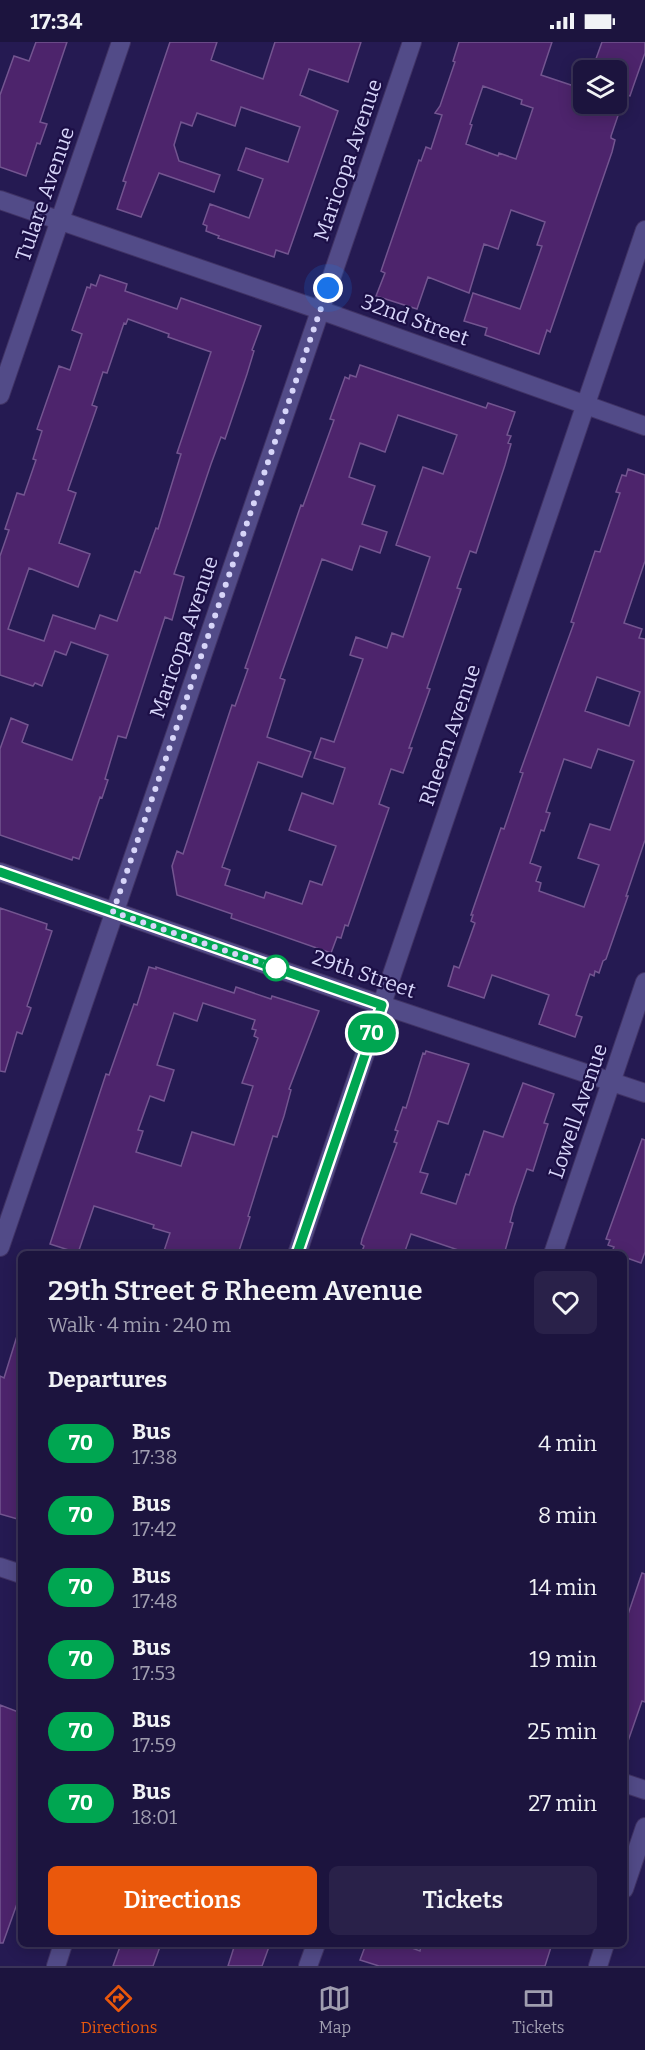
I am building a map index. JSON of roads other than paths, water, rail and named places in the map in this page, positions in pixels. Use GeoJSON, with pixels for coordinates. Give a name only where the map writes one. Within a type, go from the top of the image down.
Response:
{"type":"FeatureCollection","features":[{"type":"Feature","properties":{"kind":"street","name":"Tulare Avenue"},"geometry":{"type":"LineString","coordinates":[[0,395],[120,42]]}},
{"type":"Feature","properties":{"kind":"street","name":"Maricopa Avenue"},"geometry":{"type":"LineString","coordinates":[[0,1247],[412,42]]}},
{"type":"Feature","properties":{"kind":"street","name":"32nd Street"},"geometry":{"type":"LineString","coordinates":[[0,200],[320,310],[645,426]]}},
{"type":"Feature","properties":{"kind":"street","name":"Rheem Avenue"},"geometry":{"type":"LineString","coordinates":[[298,1251],[645,230]]}},
{"type":"Feature","properties":{"kind":"street","name":"29th Street"},"geometry":{"type":"LineString","coordinates":[[0,872],[382,1005],[645,1093]]}},
{"type":"Feature","properties":{"kind":"street","name":"Lowell Avenue"},"geometry":{"type":"LineString","coordinates":[[554,1251],[645,982]]}},
{"type":"Feature","properties":{"kind":"street"},"geometry":{"type":"LineString","coordinates":[[0,1567],[18,1573]]}},
{"type":"Feature","properties":{"kind":"street"},"geometry":{"type":"LineString","coordinates":[[627,1784],[645,1790]]}},
{"type":"Feature","properties":{"kind":"street"},"geometry":{"type":"LineString","coordinates":[[627,1880],[645,1827]]}},
{"type":"Feature","properties":{"kind":"street"},"geometry":{"type":"LineString","coordinates":[[56,1966],[62,1947]]}},
{"type":"Feature","properties":{"kind":"street"},"geometry":{"type":"LineString","coordinates":[[308,1966],[315,1947]]}},
{"type":"Feature","properties":{"kind":"street"},"geometry":{"type":"LineString","coordinates":[[598,1966],[604,1947]]}}]}
